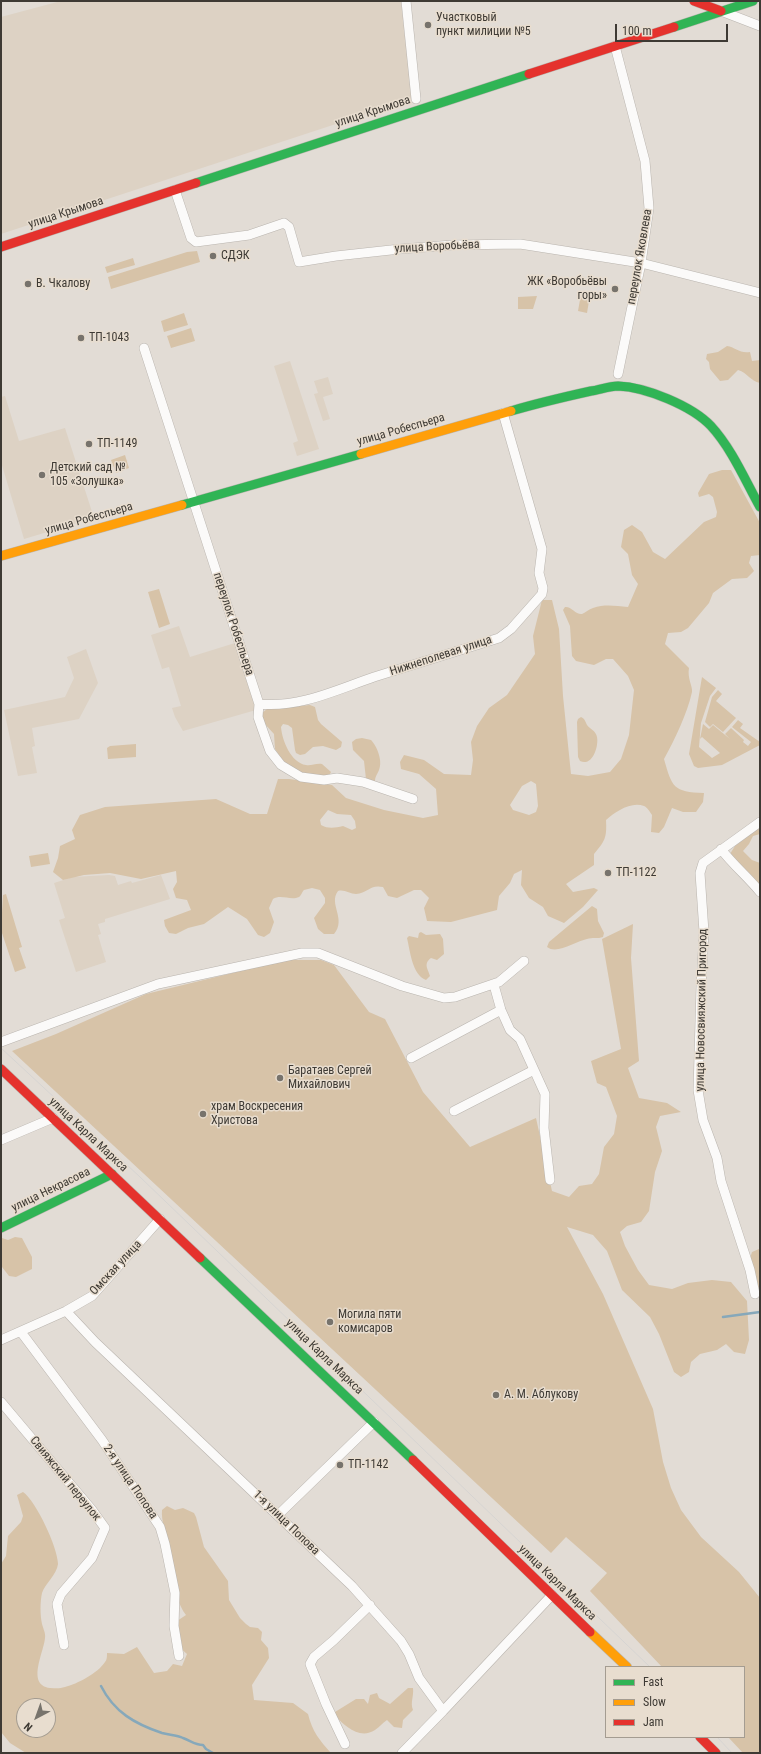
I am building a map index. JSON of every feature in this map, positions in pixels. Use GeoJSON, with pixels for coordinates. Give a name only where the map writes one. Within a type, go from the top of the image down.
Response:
{"type":"FeatureCollection","features":[{"type":"Feature","properties":{"kind":"street"},"geometry":{"type":"LineString","coordinates":[[406,1],[416,99]]}},
{"type":"Feature","properties":{"kind":"street"},"geometry":{"type":"LineString","coordinates":[[694,1],[760,26]]}},
{"type":"Feature","properties":{"kind":"street","name":"улица Крымова"},"geometry":{"type":"LineString","coordinates":[[1,247],[753,1]]}},
{"type":"Feature","properties":{"kind":"street","name":"переулок Яковлева"},"geometry":{"type":"LineString","coordinates":[[615,46],[645,161],[650,208],[641,263],[618,374]]}},
{"type":"Feature","properties":{"kind":"street","name":"улица Воробьёва"},"geometry":{"type":"LineString","coordinates":[[175,190],[191,238],[196,242],[249,235],[284,224],[289,227],[299,262],[336,256],[400,249],[453,245],[520,244],[641,263],[760,293]]}},
{"type":"Feature","properties":{"kind":"street","name":"переулок Робеспьера"},"geometry":{"type":"LineString","coordinates":[[144,348],[259,704],[258,717],[270,751],[281,765],[301,777],[324,780],[337,778],[363,782],[413,799]]}},
{"type":"Feature","properties":{"kind":"street","name":"улица Робеспьера"},"geometry":{"type":"LineString","coordinates":[[1,556],[560,397],[617,386],[629,387],[658,395],[692,410],[711,426],[725,444],[760,507]]}},
{"type":"Feature","properties":{"kind":"street","name":"Нижнеполевая улица"},"geometry":{"type":"LineString","coordinates":[[259,704],[273,706],[312,700],[371,678],[499,638],[511,629],[542,594],[543,588],[540,573],[542,549],[503,413]]}},
{"type":"Feature","properties":{"kind":"street"},"geometry":{"type":"LineString","coordinates":[[760,822],[722,849],[731,862],[747,876],[760,892]]}},
{"type":"Feature","properties":{"kind":"street","name":"улица Новосвияжский Пригород"},"geometry":{"type":"LineString","coordinates":[[722,849],[703,863],[700,873],[704,932],[698,1090],[703,1120],[717,1158],[721,1181],[750,1270],[755,1294]]}},
{"type":"Feature","properties":{"kind":"street"},"geometry":{"type":"LineString","coordinates":[[1,1042],[158,984],[302,953],[318,953],[402,986],[444,998],[455,997],[484,986],[494,985],[524,961]]}},
{"type":"Feature","properties":{"kind":"street"},"geometry":{"type":"LineString","coordinates":[[494,985],[501,1010],[510,1030],[520,1039],[545,1094],[544,1128],[550,1180]]}},
{"type":"Feature","properties":{"kind":"street"},"geometry":{"type":"LineString","coordinates":[[411,1058],[501,1010]]}},
{"type":"Feature","properties":{"kind":"street","name":"улица Карла Маркса"},"geometry":{"type":"LineString","coordinates":[[1,1069],[374,1422],[626,1666]]}},
{"type":"Feature","properties":{"kind":"street"},"geometry":{"type":"LineString","coordinates":[[454,1111],[534,1070]]}},
{"type":"Feature","properties":{"kind":"street"},"geometry":{"type":"LineString","coordinates":[[1,1140],[53,1118]]}},
{"type":"Feature","properties":{"kind":"street","name":"улица Некрасова"},"geometry":{"type":"LineString","coordinates":[[1,1228],[112,1174]]}},
{"type":"Feature","properties":{"kind":"street","name":"Омская улица"},"geometry":{"type":"LineString","coordinates":[[1,1340],[66,1311],[92,1296],[160,1219]]}},
{"type":"Feature","properties":{"kind":"street","name":"1-я улица Попова"},"geometry":{"type":"LineString","coordinates":[[66,1311],[95,1342],[278,1515],[370,1605],[401,1641],[409,1654],[419,1678],[443,1711]]}},
{"type":"Feature","properties":{"kind":"street","name":"2-я улица Попова"},"geometry":{"type":"LineString","coordinates":[[21,1332],[102,1440],[160,1527],[175,1593],[174,1626],[179,1656]]}},
{"type":"Feature","properties":{"kind":"street","name":"Свияжский переулок"},"geometry":{"type":"LineString","coordinates":[[1,1402],[92,1510],[105,1528],[92,1558],[61,1594],[57,1604],[64,1645]]}},
{"type":"Feature","properties":{"kind":"street"},"geometry":{"type":"LineString","coordinates":[[278,1515],[374,1422]]}},
{"type":"Feature","properties":{"kind":"street"},"geometry":{"type":"LineString","coordinates":[[402,1753],[552,1595]]}},
{"type":"Feature","properties":{"kind":"street"},"geometry":{"type":"LineString","coordinates":[[345,1744],[326,1704],[310,1664],[314,1657],[370,1605]]}},
{"type":"Feature","properties":{"kind":"street"},"geometry":{"type":"LineString","coordinates":[[701,1738],[716,1753]]}},
{"type":"Feature","properties":{"kind":"shaded area"},"geometry":{"type":"Polygon","coordinates":[[[61,1],[401,1],[412,99],[1,234],[1,17],[61,1]]]}},
{"type":"Feature","properties":{"kind":"shaded area"},"geometry":{"type":"Polygon","coordinates":[[[197,251],[200,262],[111,289],[108,277],[187,252],[197,251]]]}},
{"type":"Feature","properties":{"kind":"shaded area"},"geometry":{"type":"Polygon","coordinates":[[[133,258],[135,265],[107,273],[105,267],[133,258]]]}},
{"type":"Feature","properties":{"kind":"shaded area"},"geometry":{"type":"Polygon","coordinates":[[[581,294],[590,295],[587,313],[578,311],[581,294]]]}},
{"type":"Feature","properties":{"kind":"shaded area"},"geometry":{"type":"Polygon","coordinates":[[[537,296],[533,309],[518,309],[518,297],[537,296]]]}},
{"type":"Feature","properties":{"kind":"shaded area"},"geometry":{"type":"Polygon","coordinates":[[[184,313],[188,325],[164,332],[161,321],[184,313]]]}},
{"type":"Feature","properties":{"kind":"shaded area"},"geometry":{"type":"Polygon","coordinates":[[[191,328],[195,341],[171,348],[167,336],[191,328]]]}},
{"type":"Feature","properties":{"kind":"shaded area"},"geometry":{"type":"Polygon","coordinates":[[[727,346],[743,352],[750,352],[752,361],[760,360],[760,383],[754,381],[738,370],[728,380],[720,381],[710,369],[709,362],[706,359],[707,354],[718,352],[727,346]]]}},
{"type":"Feature","properties":{"kind":"shaded area"},"geometry":{"type":"Polygon","coordinates":[[[290,361],[319,449],[297,456],[293,443],[298,441],[274,366],[290,361]]]}},
{"type":"Feature","properties":{"kind":"shaded area"},"geometry":{"type":"Polygon","coordinates":[[[328,377],[333,394],[323,397],[330,419],[323,421],[314,394],[318,393],[314,381],[328,377]]]}},
{"type":"Feature","properties":{"kind":"shaded area","name":"Детский сад № 105 «Золушка»"},"geometry":{"type":"Polygon","coordinates":[[[5,396],[19,441],[65,428],[94,518],[24,539],[1,462],[1,397],[5,396]]]}},
{"type":"Feature","properties":{"kind":"shaded area"},"geometry":{"type":"Polygon","coordinates":[[[125,455],[129,468],[116,473],[111,460],[125,455]]]}},
{"type":"Feature","properties":{"kind":"shaded area"},"geometry":{"type":"Polygon","coordinates":[[[722,470],[731,470],[760,523],[760,555],[751,556],[749,563],[754,571],[747,578],[732,579],[713,593],[709,603],[688,628],[681,632],[668,633],[665,644],[689,668],[692,692],[684,718],[664,759],[669,776],[675,786],[686,791],[704,793],[703,802],[696,812],[683,812],[672,808],[664,827],[659,833],[651,832],[652,815],[644,806],[629,806],[606,820],[606,835],[601,846],[594,854],[594,865],[566,884],[573,892],[594,888],[598,890],[583,907],[564,923],[548,916],[543,907],[529,898],[521,885],[522,870],[514,874],[510,883],[499,896],[497,910],[451,922],[427,921],[424,908],[429,898],[421,890],[414,890],[397,898],[388,896],[383,887],[379,886],[356,894],[338,891],[335,896],[335,901],[339,923],[334,934],[324,934],[318,929],[314,918],[325,903],[325,898],[320,890],[312,888],[304,890],[300,896],[296,898],[279,897],[273,899],[269,908],[274,922],[270,933],[264,937],[258,935],[247,919],[228,907],[204,924],[188,928],[176,934],[169,933],[165,926],[164,920],[191,910],[187,900],[176,898],[173,889],[177,882],[176,871],[141,879],[110,873],[84,875],[63,880],[53,872],[60,846],[75,839],[72,830],[80,815],[105,807],[216,799],[250,814],[267,814],[278,779],[289,779],[332,785],[346,798],[384,810],[423,818],[438,815],[436,789],[419,774],[401,769],[400,762],[404,755],[424,760],[444,774],[471,775],[473,760],[471,742],[477,726],[489,708],[507,695],[535,654],[533,636],[542,600],[552,600],[559,629],[563,696],[571,774],[588,776],[610,772],[621,759],[629,735],[634,690],[628,676],[613,659],[606,659],[594,665],[576,661],[572,656],[570,626],[563,610],[567,607],[582,614],[602,606],[628,607],[638,584],[632,575],[628,554],[621,547],[624,530],[632,525],[642,532],[653,552],[665,559],[704,522],[716,517],[717,512],[713,497],[709,494],[699,497],[698,493],[709,474],[722,470]],[[531,781],[522,786],[510,805],[513,810],[529,815],[536,812],[538,806],[536,784],[531,781]],[[328,810],[320,820],[321,825],[332,828],[343,826],[352,830],[356,828],[355,821],[351,815],[337,814],[328,810]]]}},
{"type":"Feature","properties":{"kind":"shaded area"},"geometry":{"type":"Polygon","coordinates":[[[159,589],[170,624],[159,628],[148,592],[159,589]]]}},
{"type":"Feature","properties":{"kind":"shaded area"},"geometry":{"type":"Polygon","coordinates":[[[179,626],[190,657],[235,643],[256,710],[183,731],[172,708],[181,706],[169,667],[162,669],[151,635],[179,626]]]}},
{"type":"Feature","properties":{"kind":"shaded area"},"geometry":{"type":"Polygon","coordinates":[[[86,649],[98,683],[79,719],[32,728],[35,746],[32,747],[37,773],[18,776],[4,710],[65,697],[74,678],[67,657],[86,649]]]}},
{"type":"Feature","properties":{"kind":"shaded area"},"geometry":{"type":"Polygon","coordinates":[[[702,677],[716,688],[710,696],[701,723],[699,747],[712,758],[720,753],[702,737],[700,739],[703,724],[709,729],[713,725],[730,739],[725,734],[731,728],[744,740],[743,742],[748,746],[751,742],[732,727],[738,720],[743,724],[740,728],[760,742],[760,745],[722,765],[698,768],[694,766],[689,754],[702,677]]]}},
{"type":"Feature","properties":{"kind":"shaded area"},"geometry":{"type":"Polygon","coordinates":[[[718,690],[722,694],[716,701],[736,718],[723,732],[713,724],[710,727],[705,722],[712,697],[718,690]]]}},
{"type":"Feature","properties":{"kind":"shaded area"},"geometry":{"type":"Polygon","coordinates":[[[310,705],[315,707],[318,720],[321,724],[342,742],[341,747],[336,750],[323,746],[313,747],[305,754],[300,755],[296,753],[295,750],[292,728],[283,724],[281,727],[283,738],[288,750],[296,760],[306,765],[322,764],[331,772],[329,776],[304,776],[282,760],[275,749],[274,734],[264,723],[262,713],[267,709],[310,705]]]}},
{"type":"Feature","properties":{"kind":"shaded area"},"geometry":{"type":"Polygon","coordinates":[[[581,717],[597,737],[597,746],[594,755],[591,759],[584,762],[580,761],[578,757],[577,722],[581,717]]]}},
{"type":"Feature","properties":{"kind":"shaded area"},"geometry":{"type":"Polygon","coordinates":[[[362,738],[371,740],[379,754],[380,766],[375,782],[366,779],[364,761],[353,750],[352,742],[356,739],[362,738]]]}},
{"type":"Feature","properties":{"kind":"shaded area"},"geometry":{"type":"Polygon","coordinates":[[[136,744],[136,757],[108,759],[107,748],[110,746],[136,744]]]}},
{"type":"Feature","properties":{"kind":"shaded area"},"geometry":{"type":"Polygon","coordinates":[[[760,827],[760,834],[753,836],[743,851],[752,860],[760,863],[760,888],[730,854],[735,846],[760,827]]]}},
{"type":"Feature","properties":{"kind":"shaded area"},"geometry":{"type":"Polygon","coordinates":[[[48,853],[50,864],[31,867],[29,856],[48,853]]]}},
{"type":"Feature","properties":{"kind":"shaded area"},"geometry":{"type":"Polygon","coordinates":[[[161,875],[170,899],[105,919],[105,922],[98,924],[101,934],[98,935],[106,962],[76,972],[59,920],[65,918],[54,883],[73,877],[115,876],[118,885],[131,881],[132,883],[161,875]]]}},
{"type":"Feature","properties":{"kind":"shaded area"},"geometry":{"type":"Polygon","coordinates":[[[6,894],[22,947],[19,948],[26,968],[15,972],[1,930],[3,895],[6,894]]]}},
{"type":"Feature","properties":{"kind":"shaded area"},"geometry":{"type":"Polygon","coordinates":[[[592,906],[597,909],[598,921],[604,933],[603,937],[589,938],[561,949],[551,949],[547,947],[549,942],[592,906]]]}},
{"type":"Feature","properties":{"kind":"shaded area"},"geometry":{"type":"Polygon","coordinates":[[[633,924],[631,958],[639,1061],[628,1068],[639,1098],[667,1103],[681,1112],[660,1116],[656,1127],[662,1151],[655,1172],[649,1211],[641,1222],[627,1226],[620,1232],[625,1246],[638,1270],[649,1285],[672,1289],[688,1283],[712,1280],[731,1282],[747,1301],[749,1340],[745,1354],[734,1352],[726,1344],[717,1350],[700,1354],[691,1362],[689,1372],[681,1377],[674,1372],[659,1334],[650,1317],[622,1290],[607,1251],[593,1235],[567,1227],[603,1294],[653,1409],[663,1462],[671,1488],[681,1510],[701,1537],[739,1572],[760,1598],[760,1753],[743,1753],[729,1738],[745,1738],[745,1666],[661,1666],[590,1591],[607,1573],[566,1537],[551,1553],[12,1051],[56,1034],[146,994],[286,960],[321,960],[334,965],[369,1012],[385,1019],[423,1092],[470,1147],[536,1118],[552,1191],[569,1197],[579,1186],[592,1184],[599,1174],[604,1147],[614,1134],[617,1116],[606,1087],[597,1083],[591,1061],[621,1049],[602,939],[633,924]]]}},
{"type":"Feature","properties":{"kind":"shaded area"},"geometry":{"type":"Polygon","coordinates":[[[421,932],[426,935],[440,934],[443,939],[444,954],[437,960],[431,958],[427,962],[430,976],[426,980],[421,977],[415,968],[407,938],[409,936],[418,938],[419,933],[421,932]]]}},
{"type":"Feature","properties":{"kind":"shaded area"},"geometry":{"type":"Polygon","coordinates":[[[15,1237],[22,1238],[32,1257],[32,1269],[16,1277],[9,1276],[2,1267],[1,1239],[8,1240],[15,1237]]]}},
{"type":"Feature","properties":{"kind":"shaded area"},"geometry":{"type":"Polygon","coordinates":[[[759,1249],[760,1292],[752,1272],[750,1262],[752,1252],[759,1249]]]}},
{"type":"Feature","properties":{"kind":"shaded area"},"geometry":{"type":"Polygon","coordinates":[[[23,1492],[34,1505],[45,1525],[54,1547],[58,1564],[42,1593],[40,1608],[45,1636],[38,1667],[38,1675],[39,1681],[43,1686],[59,1688],[75,1683],[87,1678],[102,1666],[107,1658],[107,1653],[124,1654],[137,1647],[154,1673],[167,1671],[173,1664],[182,1666],[187,1654],[178,1646],[177,1621],[186,1615],[181,1607],[175,1589],[171,1552],[163,1523],[162,1510],[167,1506],[175,1510],[183,1508],[194,1513],[204,1547],[228,1581],[229,1600],[240,1618],[246,1624],[250,1627],[258,1628],[262,1632],[261,1640],[268,1648],[269,1658],[252,1685],[254,1700],[293,1703],[308,1714],[317,1735],[331,1753],[26,1753],[10,1743],[1,1732],[1,1564],[6,1556],[8,1536],[21,1522],[23,1516],[17,1495],[23,1492]]]}},
{"type":"Feature","properties":{"kind":"shaded area"},"geometry":{"type":"Polygon","coordinates":[[[408,1688],[413,1688],[413,1710],[403,1720],[402,1728],[394,1727],[387,1720],[377,1729],[369,1733],[358,1733],[348,1727],[335,1715],[335,1712],[356,1699],[364,1699],[368,1704],[370,1695],[377,1693],[379,1698],[390,1704],[408,1688]]]}},
{"type":"Feature","properties":{"kind":"waterway"},"geometry":{"type":"LineString","coordinates":[[723,1317],[760,1312]]}},
{"type":"Feature","properties":{"kind":"waterway"},"geometry":{"type":"LineString","coordinates":[[101,1686],[112,1703],[134,1721],[162,1733],[178,1736],[195,1744],[203,1745],[206,1749],[213,1753]]}},
{"type":"Feature","properties":{"kind":"tram line"},"geometry":{"type":"LineString","coordinates":[[1,1048],[140,1177],[649,1666]]}},
{"type":"Feature","properties":{"kind":"tram line"},"geometry":{"type":"LineString","coordinates":[[718,1738],[732,1753]]}},
{"type":"Feature","properties":{"kind":"traffic: fast"},"geometry":{"type":"LineString","coordinates":[[674,27],[753,1]]}},
{"type":"Feature","properties":{"kind":"traffic: fast"},"geometry":{"type":"LineString","coordinates":[[196,183],[529,74]]}},
{"type":"Feature","properties":{"kind":"traffic: fast"},"geometry":{"type":"LineString","coordinates":[[511,411],[615,386],[642,390],[668,399],[692,411],[711,426],[719,435],[738,465],[760,507]]}},
{"type":"Feature","properties":{"kind":"traffic: fast"},"geometry":{"type":"LineString","coordinates":[[182,505],[361,454]]}},
{"type":"Feature","properties":{"kind":"traffic: fast"},"geometry":{"type":"LineString","coordinates":[[1,1228],[112,1174]]}},
{"type":"Feature","properties":{"kind":"traffic: fast"},"geometry":{"type":"LineString","coordinates":[[200,1258],[413,1460]]}},
{"type":"Feature","properties":{"kind":"traffic: slow"},"geometry":{"type":"LineString","coordinates":[[361,454],[511,411]]}},
{"type":"Feature","properties":{"kind":"traffic: slow"},"geometry":{"type":"LineString","coordinates":[[1,556],[182,505]]}},
{"type":"Feature","properties":{"kind":"traffic: slow"},"geometry":{"type":"LineString","coordinates":[[590,1632],[626,1666]]}},
{"type":"Feature","properties":{"kind":"traffic: jam"},"geometry":{"type":"LineString","coordinates":[[694,1],[721,11]]}},
{"type":"Feature","properties":{"kind":"traffic: jam"},"geometry":{"type":"LineString","coordinates":[[529,74],[674,27]]}},
{"type":"Feature","properties":{"kind":"traffic: jam"},"geometry":{"type":"LineString","coordinates":[[1,247],[196,183]]}},
{"type":"Feature","properties":{"kind":"traffic: jam"},"geometry":{"type":"LineString","coordinates":[[1,1069],[200,1258]]}},
{"type":"Feature","properties":{"kind":"traffic: jam"},"geometry":{"type":"LineString","coordinates":[[413,1460],[590,1632]]}},
{"type":"Feature","properties":{"kind":"traffic: jam"},"geometry":{"type":"LineString","coordinates":[[701,1738],[716,1753]]}},
{"type":"Feature","properties":{"kind":"place","name":"Участковый пункт милиции №5"},"geometry":{"type":"Point","coordinates":[428,25]}},
{"type":"Feature","properties":{"kind":"place","name":"СДЭК"},"geometry":{"type":"Point","coordinates":[213,256]}},
{"type":"Feature","properties":{"kind":"place","name":"В. Чкалову"},"geometry":{"type":"Point","coordinates":[28,284]}},
{"type":"Feature","properties":{"kind":"place","name":"ЖК «Воробьёвы горы»"},"geometry":{"type":"Point","coordinates":[615,289]}},
{"type":"Feature","properties":{"kind":"place","name":"ТП-1043"},"geometry":{"type":"Point","coordinates":[81,338]}},
{"type":"Feature","properties":{"kind":"place","name":"ТП-1149"},"geometry":{"type":"Point","coordinates":[89,444]}},
{"type":"Feature","properties":{"kind":"place","name":"Детский сад № 105 «Золушка»"},"geometry":{"type":"Point","coordinates":[42,475]}},
{"type":"Feature","properties":{"kind":"place","name":"ТП-1122"},"geometry":{"type":"Point","coordinates":[608,873]}},
{"type":"Feature","properties":{"kind":"place","name":"Баратаев Сергей Михайлович"},"geometry":{"type":"Point","coordinates":[280,1078]}},
{"type":"Feature","properties":{"kind":"place","name":"храм Воскресения Христова"},"geometry":{"type":"Point","coordinates":[203,1114]}},
{"type":"Feature","properties":{"kind":"place","name":"Могила пяти комисаров"},"geometry":{"type":"Point","coordinates":[330,1322]}},
{"type":"Feature","properties":{"kind":"place","name":"А. М. Аблукову"},"geometry":{"type":"Point","coordinates":[496,1395]}},
{"type":"Feature","properties":{"kind":"place","name":"ТП-1142"},"geometry":{"type":"Point","coordinates":[340,1465]}}]}
